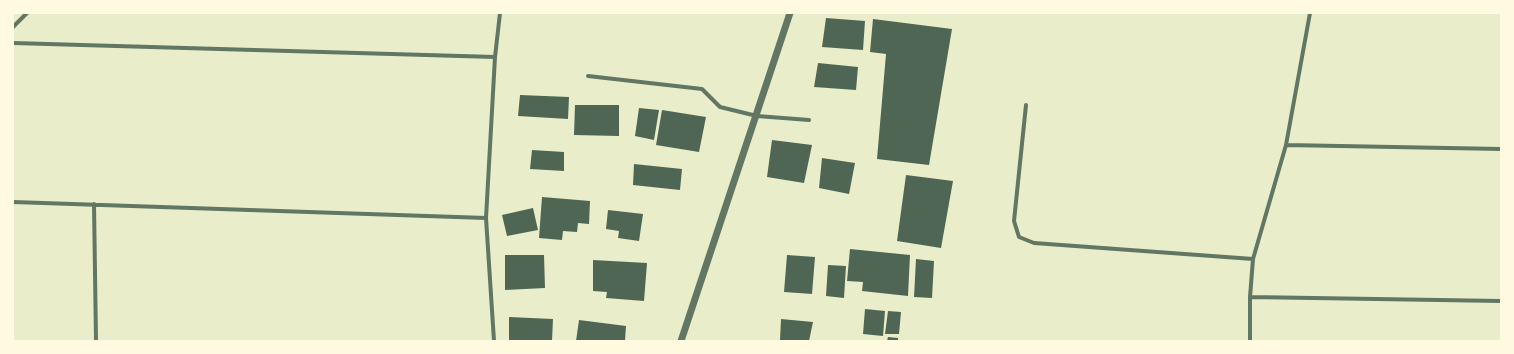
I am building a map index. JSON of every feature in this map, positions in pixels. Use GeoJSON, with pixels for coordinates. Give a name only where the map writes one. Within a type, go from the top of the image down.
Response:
{"type":"FeatureCollection","features":[{"type":"Feature","properties":{"kind":"street"},"geometry":{"type":"LineString","coordinates":[[13,28],[27,13]]}},
{"type":"Feature","properties":{"kind":"street"},"geometry":{"type":"LineString","coordinates":[[494,341],[486,218],[495,57],[500,13]]}},
{"type":"Feature","properties":{"kind":"street"},"geometry":{"type":"LineString","coordinates":[[681,341],[790,13]]}},
{"type":"Feature","properties":{"kind":"street"},"geometry":{"type":"LineString","coordinates":[[1250,341],[1250,297],[1253,259],[1286,145],[1310,13]]}},
{"type":"Feature","properties":{"kind":"street"},"geometry":{"type":"LineString","coordinates":[[13,43],[495,57]]}},
{"type":"Feature","properties":{"kind":"street"},"geometry":{"type":"LineString","coordinates":[[588,76],[702,89],[720,107],[757,116],[809,120]]}},
{"type":"Feature","properties":{"kind":"street"},"geometry":{"type":"LineString","coordinates":[[1026,104],[1014,221],[1019,237],[1034,243],[1253,259]]}},
{"type":"Feature","properties":{"kind":"street"},"geometry":{"type":"LineString","coordinates":[[1286,145],[1501,149]]}},
{"type":"Feature","properties":{"kind":"street"},"geometry":{"type":"LineString","coordinates":[[13,202],[486,218]]}},
{"type":"Feature","properties":{"kind":"street"},"geometry":{"type":"LineString","coordinates":[[94,204],[96,341]]}},
{"type":"Feature","properties":{"kind":"street"},"geometry":{"type":"LineString","coordinates":[[1250,297],[1501,301]]}},
{"type":"Feature","properties":{"kind":"building"},"geometry":{"type":"Polygon","coordinates":[[[826,18],[865,21],[863,50],[822,47],[826,18]]]}},
{"type":"Feature","properties":{"kind":"building"},"geometry":{"type":"Polygon","coordinates":[[[873,19],[952,29],[929,165],[877,159],[886,54],[870,52],[873,19]]]}},
{"type":"Feature","properties":{"kind":"building"},"geometry":{"type":"Polygon","coordinates":[[[818,63],[858,67],[856,90],[814,87],[818,63]]]}},
{"type":"Feature","properties":{"kind":"building"},"geometry":{"type":"Polygon","coordinates":[[[520,95],[569,97],[568,119],[518,116],[520,95]]]}},
{"type":"Feature","properties":{"kind":"building"},"geometry":{"type":"Polygon","coordinates":[[[575,105],[619,105],[619,136],[574,135],[575,105]]]}},
{"type":"Feature","properties":{"kind":"building"},"geometry":{"type":"Polygon","coordinates":[[[639,108],[659,110],[654,140],[635,136],[639,108]]]}},
{"type":"Feature","properties":{"kind":"building"},"geometry":{"type":"Polygon","coordinates":[[[662,110],[706,117],[699,152],[656,145],[662,110]]]}},
{"type":"Feature","properties":{"kind":"building"},"geometry":{"type":"Polygon","coordinates":[[[772,140],[812,145],[804,183],[767,177],[772,140]]]}},
{"type":"Feature","properties":{"kind":"building"},"geometry":{"type":"Polygon","coordinates":[[[532,150],[564,152],[564,171],[530,169],[532,150]]]}},
{"type":"Feature","properties":{"kind":"building"},"geometry":{"type":"Polygon","coordinates":[[[822,158],[855,163],[849,194],[819,188],[822,158]]]}},
{"type":"Feature","properties":{"kind":"building"},"geometry":{"type":"Polygon","coordinates":[[[634,164],[682,169],[680,190],[633,185],[634,164]]]}},
{"type":"Feature","properties":{"kind":"building"},"geometry":{"type":"Polygon","coordinates":[[[906,175],[953,181],[941,248],[897,241],[906,175]]]}},
{"type":"Feature","properties":{"kind":"building"},"geometry":{"type":"Polygon","coordinates":[[[542,197],[590,201],[589,224],[578,223],[577,232],[563,231],[562,240],[539,238],[542,197]]]}},
{"type":"Feature","properties":{"kind":"building"},"geometry":{"type":"Polygon","coordinates":[[[533,208],[538,230],[507,236],[502,215],[533,208]]]}},
{"type":"Feature","properties":{"kind":"building"},"geometry":{"type":"Polygon","coordinates":[[[608,210],[643,214],[639,241],[618,238],[619,231],[606,229],[608,210]]]}},
{"type":"Feature","properties":{"kind":"building"},"geometry":{"type":"Polygon","coordinates":[[[850,249],[910,255],[908,296],[862,291],[863,282],[847,281],[850,249]]]}},
{"type":"Feature","properties":{"kind":"building"},"geometry":{"type":"Polygon","coordinates":[[[505,255],[544,255],[545,288],[505,290],[505,255]]]}},
{"type":"Feature","properties":{"kind":"building"},"geometry":{"type":"Polygon","coordinates":[[[787,255],[815,257],[812,294],[784,292],[787,255]]]}},
{"type":"Feature","properties":{"kind":"building"},"geometry":{"type":"Polygon","coordinates":[[[916,259],[934,261],[932,298],[914,297],[916,259]]]}},
{"type":"Feature","properties":{"kind":"building"},"geometry":{"type":"Polygon","coordinates":[[[593,260],[647,263],[644,301],[606,298],[607,292],[593,291],[593,260]]]}},
{"type":"Feature","properties":{"kind":"building"},"geometry":{"type":"Polygon","coordinates":[[[828,265],[846,266],[844,298],[826,296],[828,265]]]}},
{"type":"Feature","properties":{"kind":"building"},"geometry":{"type":"Polygon","coordinates":[[[865,309],[885,311],[883,336],[863,334],[865,309]]]}},
{"type":"Feature","properties":{"kind":"building"},"geometry":{"type":"Polygon","coordinates":[[[888,311],[901,312],[899,334],[885,334],[888,311]]]}},
{"type":"Feature","properties":{"kind":"building"},"geometry":{"type":"Polygon","coordinates":[[[509,317],[553,319],[552,341],[509,341],[509,317]]]}},
{"type":"Feature","properties":{"kind":"building"},"geometry":{"type":"Polygon","coordinates":[[[781,319],[813,322],[809,341],[780,340],[781,319]]]}},
{"type":"Feature","properties":{"kind":"building"},"geometry":{"type":"Polygon","coordinates":[[[579,320],[626,326],[625,341],[576,341],[579,320]]]}},
{"type":"Feature","properties":{"kind":"building"},"geometry":{"type":"Polygon","coordinates":[[[888,337],[898,338],[898,341],[887,341],[888,337]]]}}]}
